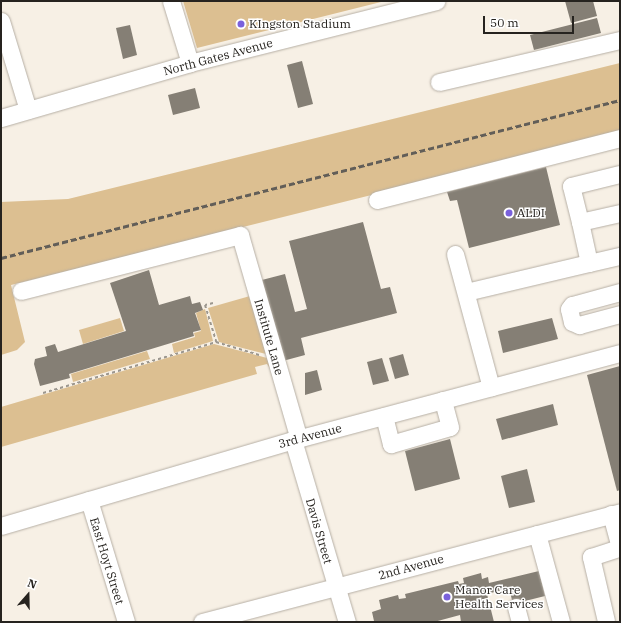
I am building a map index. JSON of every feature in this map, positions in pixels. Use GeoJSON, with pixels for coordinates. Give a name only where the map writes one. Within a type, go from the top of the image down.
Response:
{"type":"FeatureCollection","features":[{"type":"Feature","properties":{"kind":"street"},"geometry":{"type":"LineString","coordinates":[[171,1],[190,63]]}},
{"type":"Feature","properties":{"kind":"street","name":"North Gates Avenue"},"geometry":{"type":"LineString","coordinates":[[1,118],[190,63],[436,1]]}},
{"type":"Feature","properties":{"kind":"street"},"geometry":{"type":"LineString","coordinates":[[1,21],[28,110]]}},
{"type":"Feature","properties":{"kind":"street"},"geometry":{"type":"LineString","coordinates":[[439,82],[620,40]]}},
{"type":"Feature","properties":{"kind":"street"},"geometry":{"type":"LineString","coordinates":[[377,200],[620,138]]}},
{"type":"Feature","properties":{"kind":"street"},"geometry":{"type":"LineString","coordinates":[[589,263],[571,186],[620,174]]}},
{"type":"Feature","properties":{"kind":"street"},"geometry":{"type":"LineString","coordinates":[[580,222],[620,213]]}},
{"type":"Feature","properties":{"kind":"street","name":"Institute Lane"},"geometry":{"type":"LineString","coordinates":[[21,291],[240,235],[296,440]]}},
{"type":"Feature","properties":{"kind":"street"},"geometry":{"type":"LineString","coordinates":[[456,254],[491,387]]}},
{"type":"Feature","properties":{"kind":"street"},"geometry":{"type":"LineString","coordinates":[[466,292],[620,256]]}},
{"type":"Feature","properties":{"kind":"street"},"geometry":{"type":"LineString","coordinates":[[620,292],[572,304],[569,309],[572,322],[579,325],[620,314]]}},
{"type":"Feature","properties":{"kind":"street","name":"3rd Avenue"},"geometry":{"type":"LineString","coordinates":[[1,526],[296,440],[620,353]]}},
{"type":"Feature","properties":{"kind":"street"},"geometry":{"type":"LineString","coordinates":[[384,416],[391,444],[450,427],[443,400]]}},
{"type":"Feature","properties":{"kind":"street","name":"Davis Street"},"geometry":{"type":"LineString","coordinates":[[296,440],[347,622]]}},
{"type":"Feature","properties":{"kind":"street","name":"East Hoyt Street"},"geometry":{"type":"LineString","coordinates":[[89,500],[126,622]]}},
{"type":"Feature","properties":{"kind":"street"},"geometry":{"type":"LineString","coordinates":[[606,621],[592,558],[620,548],[616,513]]}},
{"type":"Feature","properties":{"kind":"street","name":"2nd Avenue"},"geometry":{"type":"LineString","coordinates":[[202,622],[616,513]]}},
{"type":"Feature","properties":{"kind":"street"},"geometry":{"type":"LineString","coordinates":[[538,534],[561,622]]}},
{"type":"Feature","properties":{"kind":"path"},"geometry":{"type":"LineString","coordinates":[[212,303],[204,306],[216,342]]}},
{"type":"Feature","properties":{"kind":"path"},"geometry":{"type":"LineString","coordinates":[[43,393],[216,342],[268,357]]}},
{"type":"Feature","properties":{"kind":"shaded area","name":"KIngston Stadium"},"geometry":{"type":"Polygon","coordinates":[[[183,1],[385,1],[197,48],[183,1]]]}},
{"type":"Feature","properties":{"kind":"shaded area"},"geometry":{"type":"Polygon","coordinates":[[[620,63],[620,133],[11,285],[25,342],[17,350],[1,355],[1,202],[68,199],[620,63]]]}},
{"type":"Feature","properties":{"kind":"shaded area"},"geometry":{"type":"Polygon","coordinates":[[[250,296],[266,354],[219,342],[208,308],[250,296]]]}},
{"type":"Feature","properties":{"kind":"shaded area"},"geometry":{"type":"Polygon","coordinates":[[[205,309],[213,341],[174,353],[172,344],[195,337],[194,333],[201,331],[196,313],[205,309]]]}},
{"type":"Feature","properties":{"kind":"shaded area"},"geometry":{"type":"Polygon","coordinates":[[[120,318],[124,331],[83,344],[79,330],[120,318]]]}},
{"type":"Feature","properties":{"kind":"shaded area"},"geometry":{"type":"Polygon","coordinates":[[[214,344],[267,358],[271,370],[267,364],[255,367],[257,374],[1,447],[1,407],[214,344]]]}},
{"type":"Feature","properties":{"kind":"shaded area"},"geometry":{"type":"Polygon","coordinates":[[[147,351],[150,359],[73,382],[71,374],[147,351]]]}},
{"type":"Feature","properties":{"kind":"building"},"geometry":{"type":"Polygon","coordinates":[[[565,1],[593,1],[597,16],[571,23],[565,1]]]}},
{"type":"Feature","properties":{"kind":"building"},"geometry":{"type":"Polygon","coordinates":[[[597,18],[601,33],[534,50],[530,35],[597,18]]]}},
{"type":"Feature","properties":{"kind":"building"},"geometry":{"type":"Polygon","coordinates":[[[130,25],[137,55],[123,59],[116,28],[130,25]]]}},
{"type":"Feature","properties":{"kind":"building"},"geometry":{"type":"Polygon","coordinates":[[[302,61],[313,104],[298,108],[287,65],[302,61]]]}},
{"type":"Feature","properties":{"kind":"building"},"geometry":{"type":"Polygon","coordinates":[[[195,88],[200,108],[173,115],[168,95],[195,88]]]}},
{"type":"Feature","properties":{"kind":"building","name":"ALDI"},"geometry":{"type":"Polygon","coordinates":[[[546,167],[560,225],[469,248],[457,200],[450,201],[447,192],[546,167]]]}},
{"type":"Feature","properties":{"kind":"building"},"geometry":{"type":"Polygon","coordinates":[[[363,222],[381,289],[390,287],[397,313],[301,338],[305,355],[279,362],[258,281],[285,274],[295,312],[307,309],[289,241],[363,222]]]}},
{"type":"Feature","properties":{"kind":"building"},"geometry":{"type":"Polygon","coordinates":[[[149,270],[159,305],[190,296],[192,304],[200,302],[203,310],[195,313],[201,330],[193,332],[194,336],[69,374],[70,378],[40,386],[34,364],[35,359],[47,356],[45,347],[55,344],[58,352],[126,331],[110,283],[149,270]]]}},
{"type":"Feature","properties":{"kind":"building"},"geometry":{"type":"Polygon","coordinates":[[[552,318],[558,339],[503,353],[498,331],[552,318]]]}},
{"type":"Feature","properties":{"kind":"building"},"geometry":{"type":"Polygon","coordinates":[[[403,354],[409,375],[395,379],[389,358],[403,354]]]}},
{"type":"Feature","properties":{"kind":"building"},"geometry":{"type":"Polygon","coordinates":[[[382,358],[389,381],[373,385],[367,362],[382,358]]]}},
{"type":"Feature","properties":{"kind":"building"},"geometry":{"type":"Polygon","coordinates":[[[620,366],[620,490],[617,491],[587,375],[620,366]]]}},
{"type":"Feature","properties":{"kind":"building"},"geometry":{"type":"Polygon","coordinates":[[[317,370],[322,390],[305,395],[305,373],[317,370]]]}},
{"type":"Feature","properties":{"kind":"building"},"geometry":{"type":"Polygon","coordinates":[[[553,404],[558,425],[502,440],[496,419],[553,404]]]}},
{"type":"Feature","properties":{"kind":"building"},"geometry":{"type":"Polygon","coordinates":[[[450,439],[460,479],[415,491],[405,451],[450,439]]]}},
{"type":"Feature","properties":{"kind":"building"},"geometry":{"type":"Polygon","coordinates":[[[527,469],[535,502],[509,508],[501,476],[527,469]]]}},
{"type":"Feature","properties":{"kind":"building","name":"Manor Care Health Services"},"geometry":{"type":"Polygon","coordinates":[[[539,571],[545,596],[513,604],[509,588],[487,594],[494,622],[461,622],[460,615],[434,622],[374,621],[372,612],[381,609],[379,600],[398,595],[399,599],[406,598],[405,594],[458,581],[459,584],[464,583],[463,578],[481,573],[482,579],[488,577],[489,583],[539,571]]]}},
{"type":"Feature","properties":{"kind":"railway"},"geometry":{"type":"LineString","coordinates":[[1,258],[620,100]]}},
{"type":"Feature","properties":{"kind":"place","name":"KIngston Stadium"},"geometry":{"type":"Point","coordinates":[241,24]}},
{"type":"Feature","properties":{"kind":"place","name":"ALDI"},"geometry":{"type":"Point","coordinates":[509,213]}},
{"type":"Feature","properties":{"kind":"place","name":"Manor Care Health Services"},"geometry":{"type":"Point","coordinates":[447,597]}}]}
